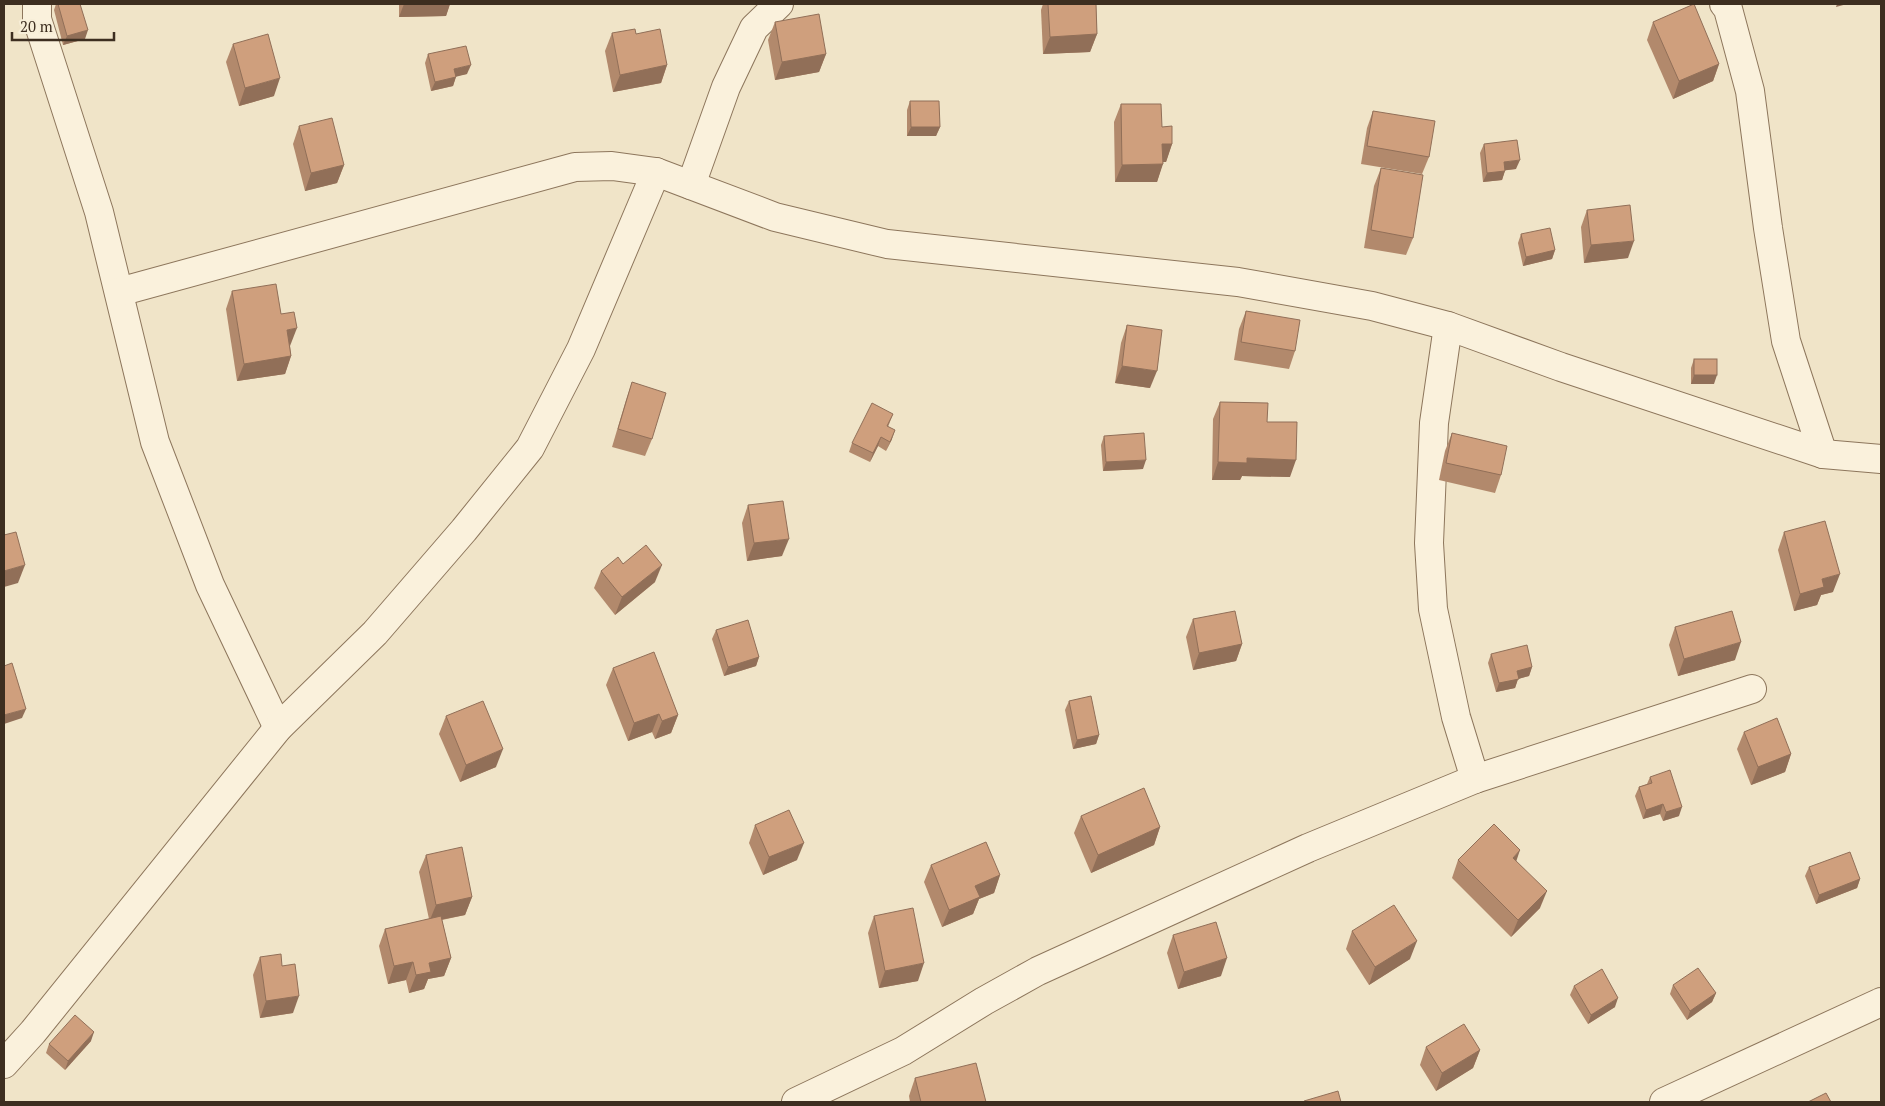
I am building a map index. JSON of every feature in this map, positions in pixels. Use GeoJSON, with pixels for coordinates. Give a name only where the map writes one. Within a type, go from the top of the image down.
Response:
{"type":"FeatureCollection","features":[{"type":"Feature","properties":{"kind":"street"},"geometry":{"type":"LineString","coordinates":[[37,4],[37,19],[99,212],[155,442],[210,585],[278,728]]}},
{"type":"Feature","properties":{"kind":"street"},"geometry":{"type":"LineString","coordinates":[[691,185],[726,87],[754,28],[779,4]]}},
{"type":"Feature","properties":{"kind":"street"},"geometry":{"type":"LineString","coordinates":[[1724,4],[1728,9],[1750,92],[1768,228],[1786,341],[1823,454]]}},
{"type":"Feature","properties":{"kind":"street"},"geometry":{"type":"LineString","coordinates":[[119,292],[575,167],[612,166],[656,172],[774,217],[887,244],[1238,282],[1372,306],[1448,326],[1561,367],[1823,454],[1881,459]]}},
{"type":"Feature","properties":{"kind":"street"},"geometry":{"type":"LineString","coordinates":[[4,1064],[39,1024],[278,728],[375,633],[464,530],[530,448],[581,349],[656,172]]}},
{"type":"Feature","properties":{"kind":"street"},"geometry":{"type":"LineString","coordinates":[[1448,326],[1434,423],[1429,543],[1432,600],[1454,709],[1475,779]]}},
{"type":"Feature","properties":{"kind":"street"},"geometry":{"type":"LineString","coordinates":[[796,1102],[903,1051],[984,1001],[1038,971],[1308,848],[1475,779],[1752,689]]}},
{"type":"Feature","properties":{"kind":"street"},"geometry":{"type":"LineString","coordinates":[[1664,1102],[1881,1002]]}},
{"type":"Feature","properties":{"kind":"building"},"geometry":{"type":"Polygon","coordinates":[[[58,4],[80,4],[88,30],[67,36],[58,4]]]}},
{"type":"Feature","properties":{"kind":"building"},"geometry":{"type":"Polygon","coordinates":[[[1048,4],[1096,4],[1097,34],[1050,37],[1048,4]]]}},
{"type":"Feature","properties":{"kind":"building"},"geometry":{"type":"Polygon","coordinates":[[[1694,4],[1719,64],[1679,81],[1653,22],[1694,4]]]}},
{"type":"Feature","properties":{"kind":"building"},"geometry":{"type":"Polygon","coordinates":[[[819,14],[826,54],[782,62],[775,22],[819,14]]]}},
{"type":"Feature","properties":{"kind":"building"},"geometry":{"type":"Polygon","coordinates":[[[635,29],[636,34],[660,29],[667,65],[620,75],[612,33],[635,29]]]}},
{"type":"Feature","properties":{"kind":"building"},"geometry":{"type":"Polygon","coordinates":[[[268,34],[280,78],[245,88],[233,44],[268,34]]]}},
{"type":"Feature","properties":{"kind":"building"},"geometry":{"type":"Polygon","coordinates":[[[466,46],[471,65],[454,69],[456,77],[435,82],[428,54],[466,46]]]}},
{"type":"Feature","properties":{"kind":"building"},"geometry":{"type":"Polygon","coordinates":[[[910,101],[939,101],[940,127],[911,127],[910,101]]]}},
{"type":"Feature","properties":{"kind":"building"},"geometry":{"type":"Polygon","coordinates":[[[1121,104],[1161,104],[1162,127],[1172,126],[1172,144],[1162,144],[1163,164],[1122,165],[1121,104]]]}},
{"type":"Feature","properties":{"kind":"building"},"geometry":{"type":"Polygon","coordinates":[[[1373,111],[1435,121],[1429,157],[1367,146],[1373,111]]]}},
{"type":"Feature","properties":{"kind":"building"},"geometry":{"type":"Polygon","coordinates":[[[332,118],[344,165],[311,173],[299,126],[332,118]]]}},
{"type":"Feature","properties":{"kind":"building"},"geometry":{"type":"Polygon","coordinates":[[[1517,140],[1520,160],[1504,162],[1505,171],[1487,173],[1484,144],[1517,140]]]}},
{"type":"Feature","properties":{"kind":"building"},"geometry":{"type":"Polygon","coordinates":[[[1381,168],[1423,175],[1413,238],[1371,230],[1381,168]]]}},
{"type":"Feature","properties":{"kind":"building"},"geometry":{"type":"Polygon","coordinates":[[[1630,205],[1634,241],[1591,245],[1587,210],[1630,205]]]}},
{"type":"Feature","properties":{"kind":"building"},"geometry":{"type":"Polygon","coordinates":[[[1550,228],[1555,250],[1526,257],[1521,234],[1550,228]]]}},
{"type":"Feature","properties":{"kind":"building"},"geometry":{"type":"Polygon","coordinates":[[[276,284],[281,314],[294,312],[297,328],[287,330],[291,356],[244,364],[232,291],[276,284]]]}},
{"type":"Feature","properties":{"kind":"building"},"geometry":{"type":"Polygon","coordinates":[[[1246,311],[1300,320],[1295,351],[1241,342],[1246,311]]]}},
{"type":"Feature","properties":{"kind":"building"},"geometry":{"type":"Polygon","coordinates":[[[1127,325],[1162,330],[1157,371],[1122,366],[1127,325]]]}},
{"type":"Feature","properties":{"kind":"building"},"geometry":{"type":"Polygon","coordinates":[[[1694,359],[1717,359],[1717,375],[1694,375],[1694,359]]]}},
{"type":"Feature","properties":{"kind":"building"},"geometry":{"type":"Polygon","coordinates":[[[632,382],[666,393],[652,439],[618,429],[632,382]]]}},
{"type":"Feature","properties":{"kind":"building"},"geometry":{"type":"Polygon","coordinates":[[[1220,402],[1268,403],[1267,422],[1297,422],[1296,460],[1247,458],[1247,463],[1218,462],[1220,402]]]}},
{"type":"Feature","properties":{"kind":"building"},"geometry":{"type":"Polygon","coordinates":[[[872,403],[893,414],[887,426],[895,430],[890,442],[881,437],[873,453],[852,443],[872,403]]]}},
{"type":"Feature","properties":{"kind":"building"},"geometry":{"type":"Polygon","coordinates":[[[1144,433],[1146,460],[1106,462],[1104,436],[1144,433]]]}},
{"type":"Feature","properties":{"kind":"building"},"geometry":{"type":"Polygon","coordinates":[[[1452,433],[1507,446],[1501,475],[1446,463],[1452,433]]]}},
{"type":"Feature","properties":{"kind":"building"},"geometry":{"type":"Polygon","coordinates":[[[783,501],[789,539],[754,543],[748,505],[783,501]]]}},
{"type":"Feature","properties":{"kind":"building"},"geometry":{"type":"Polygon","coordinates":[[[1825,521],[1840,574],[1822,579],[1824,587],[1800,594],[1784,532],[1825,521]]]}},
{"type":"Feature","properties":{"kind":"building"},"geometry":{"type":"Polygon","coordinates":[[[16,532],[25,565],[4,571],[4,535],[16,532]]]}},
{"type":"Feature","properties":{"kind":"building"},"geometry":{"type":"Polygon","coordinates":[[[646,545],[662,565],[622,597],[601,571],[618,557],[623,564],[646,545]]]}},
{"type":"Feature","properties":{"kind":"building"},"geometry":{"type":"Polygon","coordinates":[[[1235,611],[1242,644],[1199,653],[1193,619],[1235,611]]]}},
{"type":"Feature","properties":{"kind":"building"},"geometry":{"type":"Polygon","coordinates":[[[1732,611],[1741,642],[1684,659],[1675,627],[1732,611]]]}},
{"type":"Feature","properties":{"kind":"building"},"geometry":{"type":"Polygon","coordinates":[[[748,620],[759,657],[728,667],[716,630],[748,620]]]}},
{"type":"Feature","properties":{"kind":"building"},"geometry":{"type":"Polygon","coordinates":[[[1527,645],[1532,667],[1517,671],[1519,679],[1499,683],[1491,654],[1527,645]]]}},
{"type":"Feature","properties":{"kind":"building"},"geometry":{"type":"Polygon","coordinates":[[[654,652],[678,715],[662,721],[659,714],[634,723],[613,668],[654,652]]]}},
{"type":"Feature","properties":{"kind":"building"},"geometry":{"type":"Polygon","coordinates":[[[12,663],[26,709],[4,715],[4,666],[12,663]]]}},
{"type":"Feature","properties":{"kind":"building"},"geometry":{"type":"Polygon","coordinates":[[[1091,696],[1099,735],[1077,740],[1069,701],[1091,696]]]}},
{"type":"Feature","properties":{"kind":"building"},"geometry":{"type":"Polygon","coordinates":[[[483,701],[503,749],[466,765],[446,716],[483,701]]]}},
{"type":"Feature","properties":{"kind":"building"},"geometry":{"type":"Polygon","coordinates":[[[1777,718],[1791,754],[1758,767],[1744,732],[1777,718]]]}},
{"type":"Feature","properties":{"kind":"building"},"geometry":{"type":"Polygon","coordinates":[[[1670,770],[1682,807],[1666,812],[1663,804],[1646,810],[1639,787],[1652,783],[1650,777],[1670,770]]]}},
{"type":"Feature","properties":{"kind":"building"},"geometry":{"type":"Polygon","coordinates":[[[1144,788],[1160,827],[1098,855],[1081,816],[1144,788]]]}},
{"type":"Feature","properties":{"kind":"building"},"geometry":{"type":"Polygon","coordinates":[[[789,810],[804,843],[769,857],[755,825],[789,810]]]}},
{"type":"Feature","properties":{"kind":"building"},"geometry":{"type":"Polygon","coordinates":[[[1494,824],[1520,850],[1513,858],[1547,891],[1518,920],[1458,860],[1494,824]]]}},
{"type":"Feature","properties":{"kind":"building"},"geometry":{"type":"Polygon","coordinates":[[[986,842],[1000,875],[975,886],[980,897],[949,910],[931,865],[986,842]]]}},
{"type":"Feature","properties":{"kind":"building"},"geometry":{"type":"Polygon","coordinates":[[[462,847],[472,897],[436,905],[426,855],[462,847]]]}},
{"type":"Feature","properties":{"kind":"building"},"geometry":{"type":"Polygon","coordinates":[[[1850,852],[1860,879],[1819,895],[1809,867],[1850,852]]]}},
{"type":"Feature","properties":{"kind":"building"},"geometry":{"type":"Polygon","coordinates":[[[1394,905],[1417,941],[1375,967],[1352,931],[1394,905]]]}},
{"type":"Feature","properties":{"kind":"building"},"geometry":{"type":"Polygon","coordinates":[[[913,908],[924,963],[885,971],[874,916],[913,908]]]}},
{"type":"Feature","properties":{"kind":"building"},"geometry":{"type":"Polygon","coordinates":[[[441,916],[451,958],[429,963],[431,972],[416,975],[413,962],[394,966],[385,929],[441,916]]]}},
{"type":"Feature","properties":{"kind":"building"},"geometry":{"type":"Polygon","coordinates":[[[1216,922],[1227,958],[1184,972],[1173,935],[1216,922]]]}},
{"type":"Feature","properties":{"kind":"building"},"geometry":{"type":"Polygon","coordinates":[[[281,954],[282,966],[295,964],[299,996],[266,1001],[260,957],[281,954]]]}},
{"type":"Feature","properties":{"kind":"building"},"geometry":{"type":"Polygon","coordinates":[[[1698,968],[1716,993],[1690,1011],[1673,985],[1698,968]]]}},
{"type":"Feature","properties":{"kind":"building"},"geometry":{"type":"Polygon","coordinates":[[[1602,969],[1618,998],[1591,1015],[1574,986],[1602,969]]]}},
{"type":"Feature","properties":{"kind":"building"},"geometry":{"type":"Polygon","coordinates":[[[75,1015],[94,1032],[68,1061],[49,1044],[75,1015]]]}},
{"type":"Feature","properties":{"kind":"building"},"geometry":{"type":"Polygon","coordinates":[[[1464,1024],[1480,1050],[1442,1073],[1426,1047],[1464,1024]]]}},
{"type":"Feature","properties":{"kind":"building"},"geometry":{"type":"Polygon","coordinates":[[[976,1063],[986,1102],[921,1102],[915,1078],[976,1063]]]}},
{"type":"Feature","properties":{"kind":"building"},"geometry":{"type":"Polygon","coordinates":[[[1338,1091],[1341,1102],[1304,1102],[1304,1101],[1338,1091]]]}},
{"type":"Feature","properties":{"kind":"building"},"geometry":{"type":"Polygon","coordinates":[[[1826,1093],[1831,1102],[1808,1102],[1826,1093]]]}}]}
